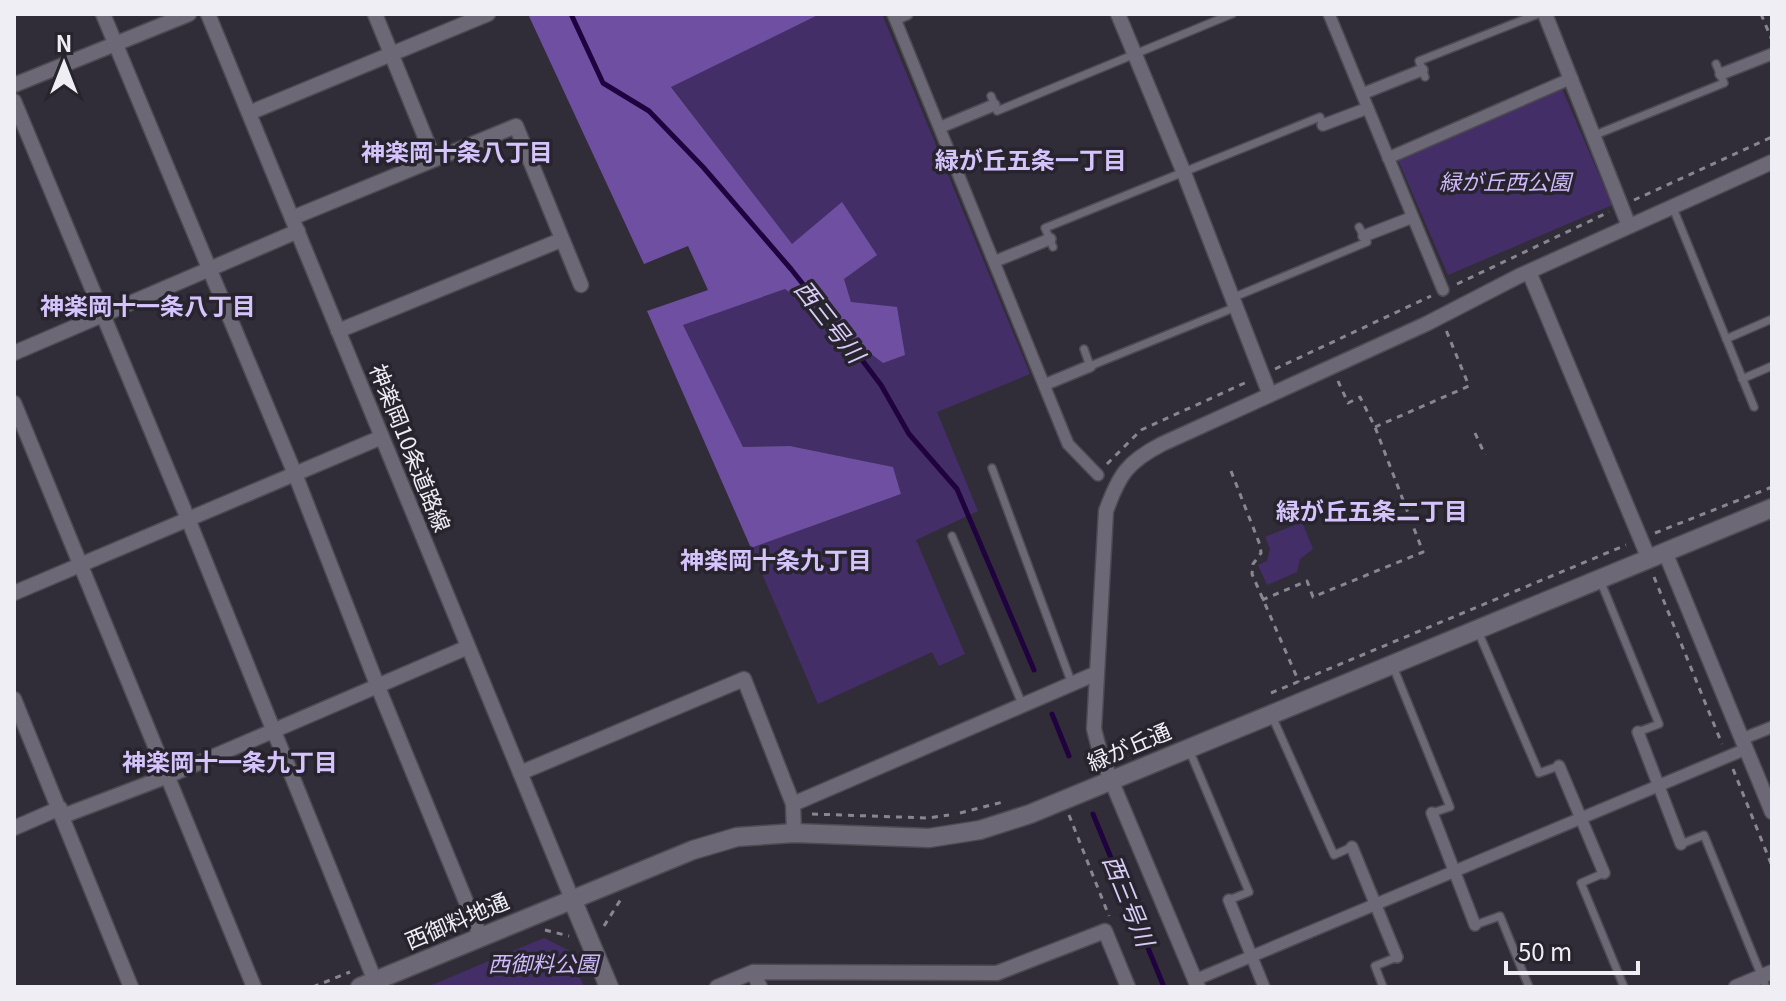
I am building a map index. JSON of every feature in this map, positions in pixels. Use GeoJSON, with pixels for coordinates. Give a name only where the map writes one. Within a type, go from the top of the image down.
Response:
{"type":"FeatureCollection","features":[{"type":"Feature","properties":{"kind":"street"},"geometry":{"type":"LineString","coordinates":[[103,14],[295,474],[481,938]]}},
{"type":"Feature","properties":{"kind":"street"},"geometry":{"type":"LineString","coordinates":[[14,85],[189,14]]}},
{"type":"Feature","properties":{"kind":"street","name":"神楽岡10条道路線"},"geometry":{"type":"LineString","coordinates":[[208,14],[572,899]]}},
{"type":"Feature","properties":{"kind":"street"},"geometry":{"type":"LineString","coordinates":[[375,14],[434,159]]}},
{"type":"Feature","properties":{"kind":"street"},"geometry":{"type":"LineString","coordinates":[[249,113],[488,14]]}},
{"type":"Feature","properties":{"kind":"street"},"geometry":{"type":"LineString","coordinates":[[907,14],[894,16],[1068,444],[1098,475]]}},
{"type":"Feature","properties":{"kind":"street"},"geometry":{"type":"LineString","coordinates":[[1118,14],[1270,395]]}},
{"type":"Feature","properties":{"kind":"street"},"geometry":{"type":"LineString","coordinates":[[1329,14],[1443,290]]}},
{"type":"Feature","properties":{"kind":"street"},"geometry":{"type":"LineString","coordinates":[[1545,14],[1629,226]]}},
{"type":"Feature","properties":{"kind":"street"},"geometry":{"type":"LineString","coordinates":[[1718,69],[1772,54]]}},
{"type":"Feature","properties":{"kind":"street"},"geometry":{"type":"LineString","coordinates":[[1362,94],[1424,74]]}},
{"type":"Feature","properties":{"kind":"street"},"geometry":{"type":"LineString","coordinates":[[1388,158],[1572,78]]}},
{"type":"Feature","properties":{"kind":"street"},"geometry":{"type":"LineString","coordinates":[[14,101],[273,731],[368,984]]}},
{"type":"Feature","properties":{"kind":"street"},"geometry":{"type":"LineString","coordinates":[[941,127],[993,101]]}},
{"type":"Feature","properties":{"kind":"street"},"geometry":{"type":"LineString","coordinates":[[1323,125],[1368,108]]}},
{"type":"Feature","properties":{"kind":"street"},"geometry":{"type":"LineString","coordinates":[[14,353],[209,269],[434,159],[516,126],[581,285]]}},
{"type":"Feature","properties":{"kind":"street"},"geometry":{"type":"LineString","coordinates":[[1772,162],[1529,272],[1146,453],[1118,477],[1106,511],[1094,729],[1101,756],[1197,984],[1251,957],[1728,757],[1772,727]]}},
{"type":"Feature","properties":{"kind":"street"},"geometry":{"type":"LineString","coordinates":[[1362,232],[1413,217]]}},
{"type":"Feature","properties":{"kind":"street"},"geometry":{"type":"LineString","coordinates":[[338,331],[561,240]]}},
{"type":"Feature","properties":{"kind":"street"},"geometry":{"type":"LineString","coordinates":[[996,261],[1051,243]]}},
{"type":"Feature","properties":{"kind":"street"},"geometry":{"type":"LineString","coordinates":[[1529,272],[1641,538],[1744,744],[1772,812]]}},
{"type":"Feature","properties":{"kind":"street"},"geometry":{"type":"LineString","coordinates":[[1044,385],[1090,366]]}},
{"type":"Feature","properties":{"kind":"street"},"geometry":{"type":"LineString","coordinates":[[14,403],[254,987]]}},
{"type":"Feature","properties":{"kind":"street"},"geometry":{"type":"LineString","coordinates":[[14,593],[382,437]]}},
{"type":"Feature","properties":{"kind":"street","name":"緑が丘通"},"geometry":{"type":"LineString","coordinates":[[572,899],[693,850],[737,837],[794,833],[929,838],[980,830],[1030,814],[1599,579],[1655,562],[1772,508]]}},
{"type":"Feature","properties":{"kind":"street"},"geometry":{"type":"LineString","coordinates":[[14,828],[168,776],[468,647]]}},
{"type":"Feature","properties":{"kind":"street"},"geometry":{"type":"LineString","coordinates":[[793,804],[1097,673]]}},
{"type":"Feature","properties":{"kind":"street"},"geometry":{"type":"LineString","coordinates":[[520,773],[744,679],[793,804],[794,833]]}},
{"type":"Feature","properties":{"kind":"street"},"geometry":{"type":"LineString","coordinates":[[14,699],[131,987]]}},
{"type":"Feature","properties":{"kind":"street"},"geometry":{"type":"LineString","coordinates":[[1638,732],[1681,844]]}},
{"type":"Feature","properties":{"kind":"street"},"geometry":{"type":"LineString","coordinates":[[1559,766],[1604,873]]}},
{"type":"Feature","properties":{"kind":"street"},"geometry":{"type":"LineString","coordinates":[[1432,813],[1475,925]]}},
{"type":"Feature","properties":{"kind":"street"},"geometry":{"type":"LineString","coordinates":[[1352,847],[1397,957]]}},
{"type":"Feature","properties":{"kind":"street"},"geometry":{"type":"LineString","coordinates":[[572,899],[609,987]]}},
{"type":"Feature","properties":{"kind":"street","name":"西御料地通"},"geometry":{"type":"LineString","coordinates":[[368,984],[572,899]]}},
{"type":"Feature","properties":{"kind":"street"},"geometry":{"type":"LineString","coordinates":[[1229,900],[1264,987]]}},
{"type":"Feature","properties":{"kind":"street"},"geometry":{"type":"LineString","coordinates":[[717,987],[753,972],[879,980],[1000,980],[1105,931],[1128,987]]}},
{"type":"Feature","properties":{"kind":"street"},"geometry":{"type":"LineString","coordinates":[[753,972],[760,987]]}},
{"type":"Feature","properties":{"kind":"street"},"geometry":{"type":"LineString","coordinates":[[1736,987],[1767,978]]}},
{"type":"Feature","properties":{"kind":"lane"},"geometry":{"type":"LineString","coordinates":[[993,101],[997,111],[1232,14]]}},
{"type":"Feature","properties":{"kind":"lane"},"geometry":{"type":"LineString","coordinates":[[1424,74],[1419,61],[1538,14]]}},
{"type":"Feature","properties":{"kind":"lane"},"geometry":{"type":"LineString","coordinates":[[1595,135],[1724,83],[1718,69]]}},
{"type":"Feature","properties":{"kind":"lane"},"geometry":{"type":"LineString","coordinates":[[1051,243],[1045,228],[1320,117],[1323,125]]}},
{"type":"Feature","properties":{"kind":"lane"},"geometry":{"type":"LineString","coordinates":[[1673,208],[1754,407]]}},
{"type":"Feature","properties":{"kind":"lane"},"geometry":{"type":"LineString","coordinates":[[1084,349],[1090,366],[1367,242],[1362,232]]}},
{"type":"Feature","properties":{"kind":"lane"},"geometry":{"type":"LineString","coordinates":[[1726,339],[1772,319]]}},
{"type":"Feature","properties":{"kind":"lane"},"geometry":{"type":"LineString","coordinates":[[1742,379],[1772,366]]}},
{"type":"Feature","properties":{"kind":"lane"},"geometry":{"type":"LineString","coordinates":[[992,468],[1072,684]]}},
{"type":"Feature","properties":{"kind":"lane"},"geometry":{"type":"LineString","coordinates":[[952,536],[1023,705]]}},
{"type":"Feature","properties":{"kind":"lane"},"geometry":{"type":"LineString","coordinates":[[1599,579],[1659,724],[1638,732]]}},
{"type":"Feature","properties":{"kind":"lane"},"geometry":{"type":"LineString","coordinates":[[1477,629],[1539,773],[1559,766]]}},
{"type":"Feature","properties":{"kind":"lane"},"geometry":{"type":"LineString","coordinates":[[1392,664],[1450,807],[1432,813]]}},
{"type":"Feature","properties":{"kind":"lane"},"geometry":{"type":"LineString","coordinates":[[1271,714],[1334,855],[1352,847]]}},
{"type":"Feature","properties":{"kind":"lane"},"geometry":{"type":"LineString","coordinates":[[1188,748],[1249,892],[1229,900]]}},
{"type":"Feature","properties":{"kind":"lane"},"geometry":{"type":"LineString","coordinates":[[1681,844],[1704,835],[1767,978]]}},
{"type":"Feature","properties":{"kind":"lane"},"geometry":{"type":"LineString","coordinates":[[1604,873],[1581,883],[1624,987]]}},
{"type":"Feature","properties":{"kind":"lane"},"geometry":{"type":"LineString","coordinates":[[1475,925],[1500,916],[1529,987]]}},
{"type":"Feature","properties":{"kind":"lane"},"geometry":{"type":"LineString","coordinates":[[1383,987],[1375,966],[1397,957]]}},
{"type":"Feature","properties":{"kind":"path"},"geometry":{"type":"LineString","coordinates":[[1761,14],[1772,40]]}},
{"type":"Feature","properties":{"kind":"path"},"geometry":{"type":"LineString","coordinates":[[1098,475],[1141,430],[1772,137]]}},
{"type":"Feature","properties":{"kind":"path"},"geometry":{"type":"LineString","coordinates":[[1375,427],[1469,386],[1440,316]]}},
{"type":"Feature","properties":{"kind":"path"},"geometry":{"type":"LineString","coordinates":[[1262,600],[1307,581],[1313,597],[1423,552],[1375,427],[1360,397],[1348,403],[1332,367]]}},
{"type":"Feature","properties":{"kind":"path"},"geometry":{"type":"LineString","coordinates":[[1475,433],[1485,455]]}},
{"type":"Feature","properties":{"kind":"path"},"geometry":{"type":"LineString","coordinates":[[1231,471],[1260,545],[1261,553],[1253,564],[1252,574],[1299,682]]}},
{"type":"Feature","properties":{"kind":"path"},"geometry":{"type":"LineString","coordinates":[[1271,694],[1641,538],[1772,487]]}},
{"type":"Feature","properties":{"kind":"path"},"geometry":{"type":"LineString","coordinates":[[1655,562],[1772,866]]}},
{"type":"Feature","properties":{"kind":"path"},"geometry":{"type":"LineString","coordinates":[[1069,815],[1109,914],[1105,931]]}},
{"type":"Feature","properties":{"kind":"path"},"geometry":{"type":"LineString","coordinates":[[604,926],[621,899]]}},
{"type":"Feature","properties":{"kind":"path"},"geometry":{"type":"LineString","coordinates":[[544,930],[571,937]]}},
{"type":"Feature","properties":{"kind":"green space"},"geometry":{"type":"Polygon","coordinates":[[[820,14],[882,14],[1030,374],[937,412],[978,511],[916,540],[965,654],[939,666],[932,652],[818,704],[751,548],[901,494],[893,467],[790,446],[743,447],[682,325],[785,289],[883,363],[851,303],[844,279],[843,203],[792,245],[671,86],[820,14]]]}},
{"type":"Feature","properties":{"kind":"green space","name":"緑が丘西公園"},"geometry":{"type":"Polygon","coordinates":[[[1562,89],[1612,205],[1448,275],[1398,160],[1562,89]]]}},
{"type":"Feature","properties":{"kind":"green space"},"geometry":{"type":"Polygon","coordinates":[[[1302,522],[1313,549],[1300,559],[1297,572],[1267,585],[1258,565],[1267,561],[1270,549],[1265,537],[1302,522]]]}},
{"type":"Feature","properties":{"kind":"green space","name":"西御料公園"},"geometry":{"type":"Polygon","coordinates":[[[544,938],[568,950],[584,987],[427,987],[544,938]]]}},
{"type":"Feature","properties":{"kind":"shaded area"},"geometry":{"type":"Polygon","coordinates":[[[528,14],[820,14],[671,87],[792,244],[842,202],[877,255],[844,279],[851,302],[897,307],[905,355],[883,363],[785,289],[683,325],[743,447],[790,446],[893,467],[901,494],[751,548],[647,311],[708,290],[688,246],[644,264],[528,14]]]}},
{"type":"Feature","properties":{"kind":"waterway","name":"西三号川"},"geometry":{"type":"LineString","coordinates":[[571,14],[603,83],[649,111],[703,167],[840,331],[881,385],[909,434],[957,489],[1034,670]]}},
{"type":"Feature","properties":{"kind":"waterway","name":"西三号川"},"geometry":{"type":"LineString","coordinates":[[1052,714],[1069,756]]}},
{"type":"Feature","properties":{"kind":"waterway","name":"西三号川"},"geometry":{"type":"LineString","coordinates":[[1093,814],[1164,987]]}},
{"type":"Feature","properties":{"kind":"district","name":"神楽岡十条八丁目"},"geometry":{"type":"Point","coordinates":[457,153]}},
{"type":"Feature","properties":{"kind":"district","name":"緑が丘五条一丁目"},"geometry":{"type":"Point","coordinates":[1031,161]}},
{"type":"Feature","properties":{"kind":"district","name":"神楽岡十一条八丁目"},"geometry":{"type":"Point","coordinates":[148,307]}},
{"type":"Feature","properties":{"kind":"district","name":"緑が丘五条二丁目"},"geometry":{"type":"Point","coordinates":[1372,512]}},
{"type":"Feature","properties":{"kind":"district","name":"神楽岡十条九丁目"},"geometry":{"type":"Point","coordinates":[776,561]}},
{"type":"Feature","properties":{"kind":"district","name":"神楽岡十一条九丁目"},"geometry":{"type":"Point","coordinates":[230,763]}}]}
